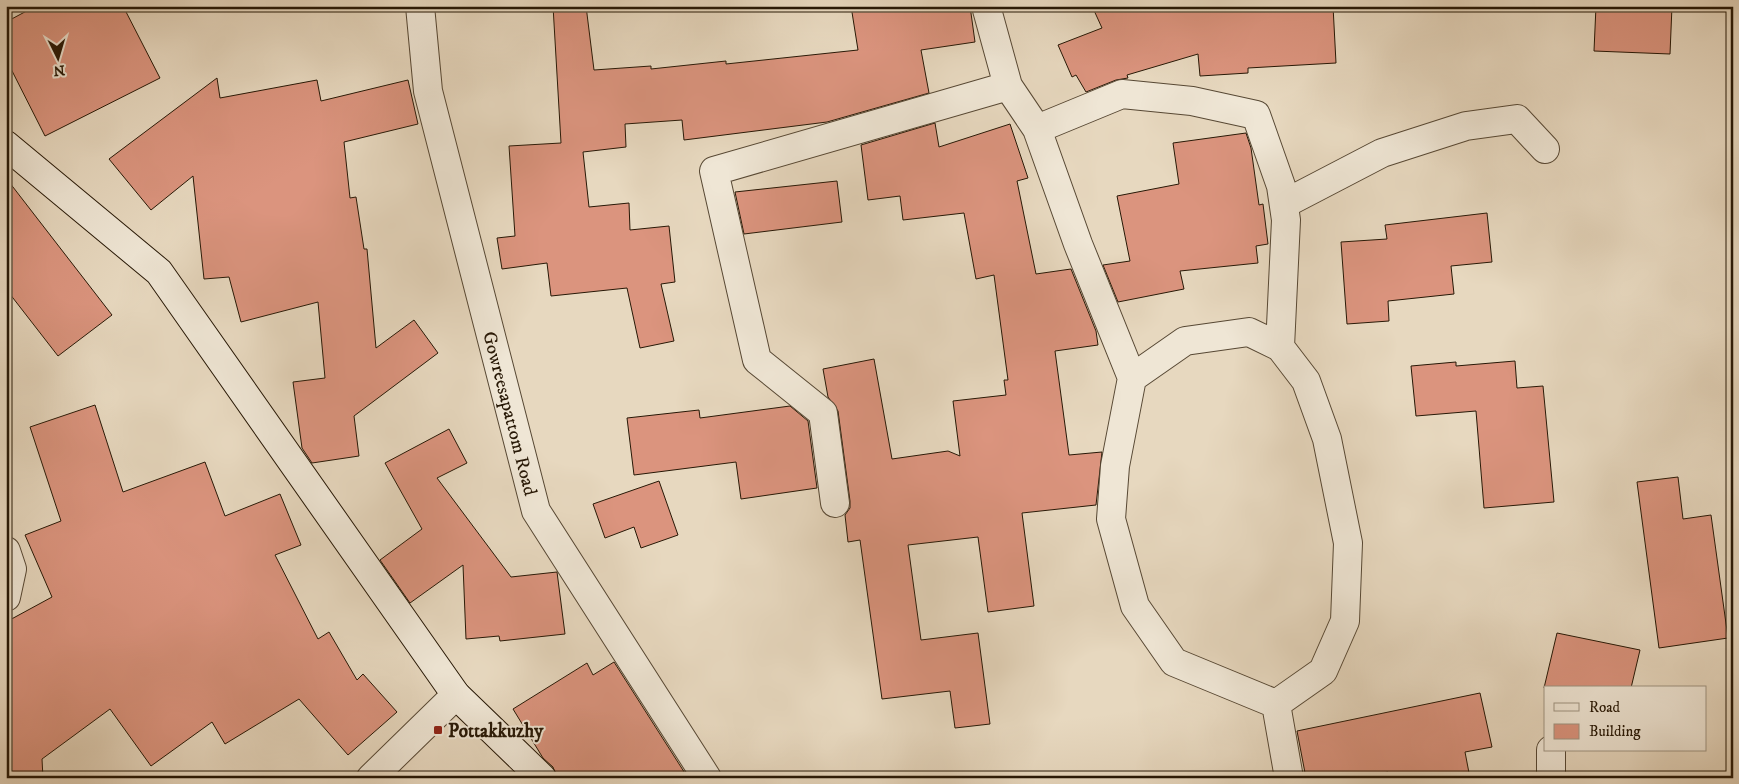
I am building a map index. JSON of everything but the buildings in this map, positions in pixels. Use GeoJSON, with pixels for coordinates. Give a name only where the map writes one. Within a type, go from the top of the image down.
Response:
{"type":"FeatureCollection","features":[{"type":"Feature","properties":{"kind":"street","name":"Gowreesapattom Road"},"geometry":{"type":"LineString","coordinates":[[420,6],[428,91],[536,511],[707,778]]}},
{"type":"Feature","properties":{"kind":"street"},"geometry":{"type":"LineString","coordinates":[[986,6],[1008,86],[1036,129],[1078,244],[1132,378],[1115,466],[1112,519],[1135,606],[1174,662],[1276,704]]}},
{"type":"Feature","properties":{"kind":"street"},"geometry":{"type":"LineString","coordinates":[[835,503],[823,413],[757,360],[714,171],[1008,86]]}},
{"type":"Feature","properties":{"kind":"street"},"geometry":{"type":"LineString","coordinates":[[1036,129],[1122,94],[1192,102],[1256,115],[1281,186],[1286,220],[1280,346]]}},
{"type":"Feature","properties":{"kind":"street"},"geometry":{"type":"LineString","coordinates":[[1284,204],[1382,153],[1466,126],[1518,119],[1545,150]]}},
{"type":"Feature","properties":{"kind":"street"},"geometry":{"type":"LineString","coordinates":[[6,145],[159,272],[456,696],[542,778]]}},
{"type":"Feature","properties":{"kind":"street"},"geometry":{"type":"LineString","coordinates":[[1132,378],[1185,341],[1250,332],[1280,346],[1306,381],[1327,440],[1348,543],[1345,621],[1323,671],[1276,704]]}},
{"type":"Feature","properties":{"kind":"street"},"geometry":{"type":"LineString","coordinates":[[6,551],[12,569],[6,597]]}},
{"type":"Feature","properties":{"kind":"street"},"geometry":{"type":"LineString","coordinates":[[371,778],[456,696]]}},
{"type":"Feature","properties":{"kind":"street"},"geometry":{"type":"LineString","coordinates":[[1276,704],[1289,778]]}},
{"type":"Feature","properties":{"kind":"street"},"geometry":{"type":"LineString","coordinates":[[1551,778],[1552,752]]}},
{"type":"Feature","properties":{"kind":"place","name":"Pottakkuzhy"},"geometry":{"type":"Point","coordinates":[438,730]}}]}
